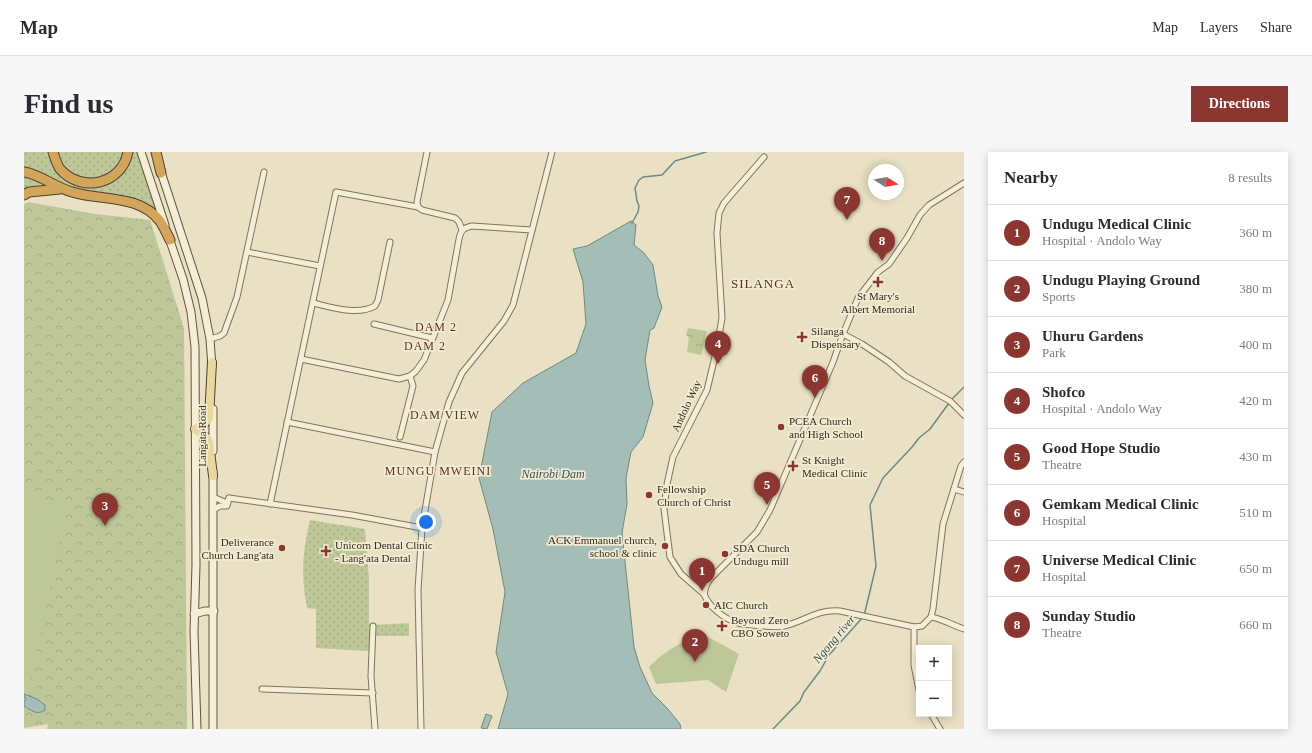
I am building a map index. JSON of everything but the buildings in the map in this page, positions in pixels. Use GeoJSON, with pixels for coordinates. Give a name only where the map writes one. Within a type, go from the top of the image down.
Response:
{"type":"FeatureCollection","features":[{"type":"Feature","properties":{"kind":"highway"},"geometry":{"type":"LineString","coordinates":[[53,152],[63,172],[74,180],[87,183],[98,183],[115,175],[126,162],[128,152]]}},
{"type":"Feature","properties":{"kind":"highway"},"geometry":{"type":"LineString","coordinates":[[155,152],[162,173]]}},
{"type":"Feature","properties":{"kind":"highway"},"geometry":{"type":"LineString","coordinates":[[24,172],[38,176],[65,190],[87,196],[118,199],[140,206],[148,210],[158,219],[170,240]]}},
{"type":"Feature","properties":{"kind":"highway"},"geometry":{"type":"LineString","coordinates":[[24,195],[30,192],[65,190],[87,183]]}},
{"type":"Feature","properties":{"kind":"main road","name":"Langata Road"},"geometry":{"type":"LineString","coordinates":[[141,152],[183,279],[191,312],[195,347],[196,565],[194,614],[197,729]]}},
{"type":"Feature","properties":{"kind":"main road","name":"Langata Road"},"geometry":{"type":"LineString","coordinates":[[162,173],[202,298],[210,339],[212,362],[213,476],[213,729]]}},
{"type":"Feature","properties":{"kind":"main road"},"geometry":{"type":"LineString","coordinates":[[212,362],[209,418],[204,424],[195,429],[207,438],[209,442],[213,476]]}},
{"type":"Feature","properties":{"kind":"main road"},"geometry":{"type":"LineString","coordinates":[[194,614],[205,611],[214,611]]}},
{"type":"Feature","properties":{"kind":"street"},"geometry":{"type":"LineString","coordinates":[[418,207],[417,202],[427,152]]}},
{"type":"Feature","properties":{"kind":"street"},"geometry":{"type":"LineString","coordinates":[[420,729],[418,590],[422,528],[435,452],[449,402],[462,373],[504,321],[513,305],[552,152]]}},
{"type":"Feature","properties":{"kind":"street","name":"Andolo Way"},"geometry":{"type":"LineString","coordinates":[[764,156],[724,203],[719,213],[717,233],[722,318],[717,348],[707,390],[673,457],[667,484],[664,509],[670,557],[681,574],[704,594],[710,604],[719,613],[730,620],[745,625],[782,626],[820,612],[830,610],[914,627]]}},
{"type":"Feature","properties":{"kind":"street"},"geometry":{"type":"LineString","coordinates":[[210,339],[220,336],[225,330],[237,297],[264,172]]}},
{"type":"Feature","properties":{"kind":"street"},"geometry":{"type":"LineString","coordinates":[[704,594],[710,579],[757,532],[770,510],[833,362],[858,298],[875,276],[889,264],[907,238],[920,215],[929,205],[964,183]]}},
{"type":"Feature","properties":{"kind":"street"},"geometry":{"type":"LineString","coordinates":[[270,504],[336,192],[418,207],[422,210],[455,218],[459,222],[462,230],[448,300],[424,360],[416,372],[410,376],[398,379],[301,358]]}},
{"type":"Feature","properties":{"kind":"street"},"geometry":{"type":"LineString","coordinates":[[462,230],[472,226],[532,230]]}},
{"type":"Feature","properties":{"kind":"street"},"geometry":{"type":"LineString","coordinates":[[313,303],[354,310],[364,310],[375,306],[378,300],[390,242]]}},
{"type":"Feature","properties":{"kind":"street"},"geometry":{"type":"LineString","coordinates":[[247,252],[320,266]]}},
{"type":"Feature","properties":{"kind":"street"},"geometry":{"type":"LineString","coordinates":[[374,324],[432,338]]}},
{"type":"Feature","properties":{"kind":"street"},"geometry":{"type":"LineString","coordinates":[[843,334],[862,344],[889,362],[905,376],[950,401],[964,415]]}},
{"type":"Feature","properties":{"kind":"street"},"geometry":{"type":"LineString","coordinates":[[400,437],[413,386],[410,376]]}},
{"type":"Feature","properties":{"kind":"street"},"geometry":{"type":"LineString","coordinates":[[287,422],[435,452]]}},
{"type":"Feature","properties":{"kind":"street"},"geometry":{"type":"LineString","coordinates":[[917,681],[914,665],[914,627],[922,627],[931,617],[934,604],[943,524],[964,462]]}},
{"type":"Feature","properties":{"kind":"street"},"geometry":{"type":"LineString","coordinates":[[954,489],[964,492]]}},
{"type":"Feature","properties":{"kind":"street"},"geometry":{"type":"LineString","coordinates":[[213,497],[227,503],[229,498]]}},
{"type":"Feature","properties":{"kind":"street"},"geometry":{"type":"LineString","coordinates":[[229,498],[352,515],[422,528]]}},
{"type":"Feature","properties":{"kind":"street"},"geometry":{"type":"LineString","coordinates":[[213,510],[220,506],[227,506],[229,498]]}},
{"type":"Feature","properties":{"kind":"street"},"geometry":{"type":"LineString","coordinates":[[931,617],[945,620],[953,625],[964,628]]}},
{"type":"Feature","properties":{"kind":"street"},"geometry":{"type":"LineString","coordinates":[[373,626],[371,676],[376,729]]}},
{"type":"Feature","properties":{"kind":"street"},"geometry":{"type":"LineString","coordinates":[[262,688],[373,693]]}},
{"type":"Feature","properties":{"kind":"street"},"geometry":{"type":"LineString","coordinates":[[933,717],[940,729]]}},
{"type":"Feature","properties":{"kind":"green space"},"geometry":{"type":"Polygon","coordinates":[[[24,152],[50,152],[52,160],[91,187],[98,187],[111,182],[117,177],[127,165],[133,152],[139,152],[160,217],[155,212],[73,190],[24,168],[24,152]]]}},
{"type":"Feature","properties":{"kind":"green space"},"geometry":{"type":"Polygon","coordinates":[[[58,152],[124,152],[119,167],[114,172],[101,178],[87,179],[73,175],[68,171],[58,152]]]}},
{"type":"Feature","properties":{"kind":"green space"},"geometry":{"type":"Polygon","coordinates":[[[24,176],[43,183],[50,187],[24,191],[24,176]]]}},
{"type":"Feature","properties":{"kind":"green space"},"geometry":{"type":"Polygon","coordinates":[[[28,202],[95,214],[150,220],[184,328],[187,729],[47,729],[48,724],[24,728],[24,204],[28,202]]]}},
{"type":"Feature","properties":{"kind":"green space"},"geometry":{"type":"Polygon","coordinates":[[[688,328],[707,331],[701,355],[687,352],[689,338],[686,335],[688,328]]]}},
{"type":"Feature","properties":{"kind":"green space"},"geometry":{"type":"Polygon","coordinates":[[[24,495],[67,505],[30,685],[24,684],[24,495]]]}},
{"type":"Feature","properties":{"kind":"green space"},"geometry":{"type":"Polygon","coordinates":[[[310,520],[365,529],[369,578],[369,624],[409,623],[409,636],[369,636],[369,651],[316,648],[316,609],[307,608],[303,574],[305,543],[310,520]]]}},
{"type":"Feature","properties":{"kind":"green space"},"geometry":{"type":"Polygon","coordinates":[[[701,633],[739,654],[726,692],[708,680],[656,684],[649,667],[680,643],[701,633]]]}},
{"type":"Feature","properties":{"kind":"water","name":"Nairobi Dam"},"geometry":{"type":"Polygon","coordinates":[[[631,221],[636,225],[634,245],[643,252],[653,265],[658,296],[662,307],[654,328],[650,330],[645,360],[653,403],[643,437],[631,452],[626,478],[627,504],[622,533],[634,647],[640,667],[652,693],[680,724],[681,729],[498,729],[508,694],[496,652],[505,592],[493,529],[479,478],[492,412],[523,383],[576,353],[586,324],[583,282],[573,249],[587,246],[631,221]]]}},
{"type":"Feature","properties":{"kind":"water"},"geometry":{"type":"Polygon","coordinates":[[[24,694],[37,699],[45,705],[45,710],[42,712],[37,712],[24,706],[26,698],[24,697],[24,694]]]}},
{"type":"Feature","properties":{"kind":"water"},"geometry":{"type":"Polygon","coordinates":[[[486,714],[492,716],[487,729],[481,728],[486,714]]]}},
{"type":"Feature","properties":{"kind":"waterway"},"geometry":{"type":"LineString","coordinates":[[632,223],[638,212],[639,206],[635,188],[639,180],[643,177],[662,175],[675,161],[706,152]]}},
{"type":"Feature","properties":{"kind":"waterway","name":"Ngong river"},"geometry":{"type":"LineString","coordinates":[[951,400],[964,387]]}},
{"type":"Feature","properties":{"kind":"waterway","name":"Ngong river"},"geometry":{"type":"LineString","coordinates":[[773,729],[800,701],[804,692],[820,671],[829,655],[864,616],[876,566],[870,505],[883,478],[919,438],[930,429],[949,403]]}},
{"type":"Feature","properties":{"kind":"place","name":"Universe Medical Clinic"},"geometry":{"type":"Point","coordinates":[847,220]}},
{"type":"Feature","properties":{"kind":"place","name":"Sunday Studio"},"geometry":{"type":"Point","coordinates":[882,261]}},
{"type":"Feature","properties":{"kind":"place","name":"St Mary's Albert Memorial"},"geometry":{"type":"Point","coordinates":[878,282]}},
{"type":"Feature","properties":{"kind":"place","name":"Silanga Dispensary"},"geometry":{"type":"Point","coordinates":[802,337]}},
{"type":"Feature","properties":{"kind":"place","name":"Shofco"},"geometry":{"type":"Point","coordinates":[718,364]}},
{"type":"Feature","properties":{"kind":"place","name":"Gemkam Medical Clinic"},"geometry":{"type":"Point","coordinates":[815,398]}},
{"type":"Feature","properties":{"kind":"place","name":"PCEA Church and High School"},"geometry":{"type":"Point","coordinates":[781,427]}},
{"type":"Feature","properties":{"kind":"place","name":"St Knight Medical Clinic"},"geometry":{"type":"Point","coordinates":[793,466]}},
{"type":"Feature","properties":{"kind":"place","name":"Fellowship Church of Christ"},"geometry":{"type":"Point","coordinates":[649,495]}},
{"type":"Feature","properties":{"kind":"place","name":"Good Hope Studio"},"geometry":{"type":"Point","coordinates":[767,505]}},
{"type":"Feature","properties":{"kind":"place","name":"Uhuru Gardens"},"geometry":{"type":"Point","coordinates":[105,526]}},
{"type":"Feature","properties":{"kind":"place","name":"ACK Emmanuel church, school & clinic"},"geometry":{"type":"Point","coordinates":[665,546]}},
{"type":"Feature","properties":{"kind":"place","name":"Deliverance Church Lang'ata"},"geometry":{"type":"Point","coordinates":[282,548]}},
{"type":"Feature","properties":{"kind":"place","name":"Unicorn Dental Clinic - Lang'ata Dental"},"geometry":{"type":"Point","coordinates":[326,551]}},
{"type":"Feature","properties":{"kind":"place","name":"SDA Church Undugu mill"},"geometry":{"type":"Point","coordinates":[725,554]}},
{"type":"Feature","properties":{"kind":"place","name":"Undugu Medical Clinic"},"geometry":{"type":"Point","coordinates":[702,591]}},
{"type":"Feature","properties":{"kind":"place","name":"AIC Church"},"geometry":{"type":"Point","coordinates":[706,605]}},
{"type":"Feature","properties":{"kind":"place","name":"Beyond Zero CBO Soweto"},"geometry":{"type":"Point","coordinates":[722,626]}},
{"type":"Feature","properties":{"kind":"place","name":"Undugu Playing Ground"},"geometry":{"type":"Point","coordinates":[695,662]}},
{"type":"Feature","properties":{"kind":"district","name":"SILANGA"},"geometry":{"type":"Point","coordinates":[763,283]}},
{"type":"Feature","properties":{"kind":"district","name":"DAM 2"},"geometry":{"type":"Point","coordinates":[436,327]}},
{"type":"Feature","properties":{"kind":"district","name":"DAM 2"},"geometry":{"type":"Point","coordinates":[425,346]}},
{"type":"Feature","properties":{"kind":"district","name":"DAM VIEW"},"geometry":{"type":"Point","coordinates":[445,415]}},
{"type":"Feature","properties":{"kind":"district","name":"MUNGU MWEINI"},"geometry":{"type":"Point","coordinates":[438,471]}}]}
